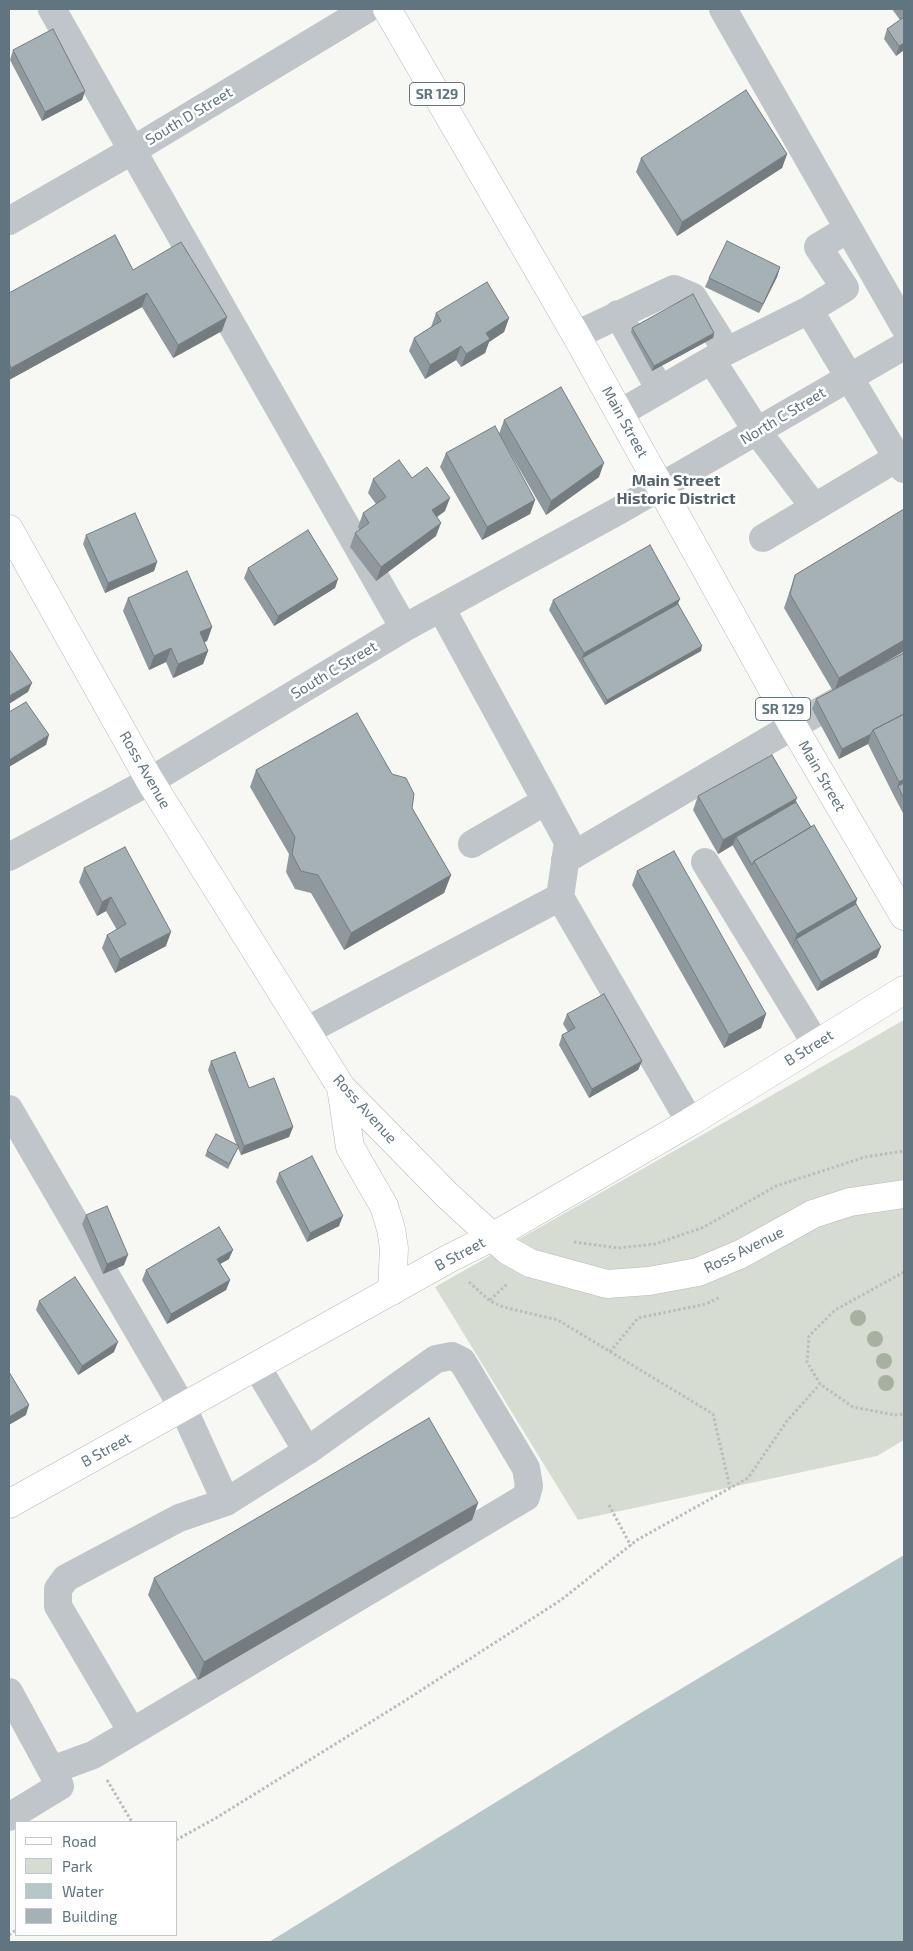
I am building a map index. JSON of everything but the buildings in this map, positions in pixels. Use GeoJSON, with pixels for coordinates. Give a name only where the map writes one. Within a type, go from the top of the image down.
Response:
{"type":"FeatureCollection","features":[{"type":"Feature","properties":{"kind":"main road","name":"Main Street"},"geometry":{"type":"LineString","coordinates":[[388,9],[576,335],[793,726],[904,916]]}},
{"type":"Feature","properties":{"kind":"main road","name":"Ross Avenue"},"geometry":{"type":"LineString","coordinates":[[9,529],[150,781],[341,1088],[441,1189],[507,1250],[530,1263],[607,1284],[649,1281],[698,1272],[740,1254],[814,1214],[850,1202],[904,1194]]}},
{"type":"Feature","properties":{"kind":"main road","name":"B Street"},"geometry":{"type":"LineString","coordinates":[[9,1504],[492,1237],[690,1122],[904,990]]}},
{"type":"Feature","properties":{"kind":"main road"},"geometry":{"type":"LineString","coordinates":[[341,1088],[350,1147],[384,1206],[391,1229],[394,1248],[392,1291]]}},
{"type":"Feature","properties":{"kind":"street"},"geometry":{"type":"LineString","coordinates":[[52,9],[404,628]]}},
{"type":"Feature","properties":{"kind":"street","name":"South D Street"},"geometry":{"type":"LineString","coordinates":[[9,221],[133,150],[367,9]]}},
{"type":"Feature","properties":{"kind":"street"},"geometry":{"type":"LineString","coordinates":[[723,9],[904,326]]}},
{"type":"Feature","properties":{"kind":"street"},"geometry":{"type":"LineString","coordinates":[[620,414],[660,390],[704,359],[809,310],[845,288],[818,247],[848,229]]}},
{"type":"Feature","properties":{"kind":"street"},"geometry":{"type":"LineString","coordinates":[[576,335],[618,314],[657,307],[674,289],[693,297],[704,359],[814,507]]}},
{"type":"Feature","properties":{"kind":"street"},"geometry":{"type":"LineString","coordinates":[[763,538],[814,507],[901,463],[809,310]]}},
{"type":"Feature","properties":{"kind":"street"},"geometry":{"type":"LineString","coordinates":[[618,314],[660,390]]}},
{"type":"Feature","properties":{"kind":"street","name":"North C Street"},"geometry":{"type":"LineString","coordinates":[[660,485],[904,346]]}},
{"type":"Feature","properties":{"kind":"street","name":"South C Street"},"geometry":{"type":"LineString","coordinates":[[9,857],[150,781],[404,628],[620,510],[660,485]]}},
{"type":"Feature","properties":{"kind":"street"},"geometry":{"type":"LineString","coordinates":[[441,608],[568,842],[560,897],[690,1122]]}},
{"type":"Feature","properties":{"kind":"street"},"geometry":{"type":"LineString","coordinates":[[565,860],[793,726],[904,664]]}},
{"type":"Feature","properties":{"kind":"street"},"geometry":{"type":"LineString","coordinates":[[472,844],[546,801]]}},
{"type":"Feature","properties":{"kind":"street"},"geometry":{"type":"LineString","coordinates":[[705,862],[816,1044]]}},
{"type":"Feature","properties":{"kind":"street"},"geometry":{"type":"LineString","coordinates":[[306,1031],[560,897]]}},
{"type":"Feature","properties":{"kind":"street"},"geometry":{"type":"LineString","coordinates":[[9,1109],[182,1408],[226,1502]]}},
{"type":"Feature","properties":{"kind":"street"},"geometry":{"type":"LineString","coordinates":[[9,1817],[56,1778],[93,1755],[132,1732],[526,1497],[530,1486],[526,1468],[462,1361],[452,1356],[436,1359],[307,1451],[226,1502],[171,1523],[66,1578],[58,1589],[58,1606],[132,1732]]}},
{"type":"Feature","properties":{"kind":"street"},"geometry":{"type":"LineString","coordinates":[[257,1367],[307,1451]]}},
{"type":"Feature","properties":{"kind":"street"},"geometry":{"type":"LineString","coordinates":[[9,1692],[56,1778]]}},
{"type":"Feature","properties":{"kind":"path"},"geometry":{"type":"LineString","coordinates":[[566,1245],[574,1242],[618,1248],[655,1244],[704,1227],[776,1186],[866,1157],[904,1151]]}},
{"type":"Feature","properties":{"kind":"path"},"geometry":{"type":"LineString","coordinates":[[904,1272],[835,1310],[809,1336],[807,1362],[820,1384],[853,1408],[895,1416],[904,1414]]}},
{"type":"Feature","properties":{"kind":"path"},"geometry":{"type":"LineString","coordinates":[[469,1282],[490,1301],[502,1307],[558,1320],[713,1414],[730,1488]]}},
{"type":"Feature","properties":{"kind":"path"},"geometry":{"type":"LineString","coordinates":[[490,1301],[509,1282]]}},
{"type":"Feature","properties":{"kind":"path"},"geometry":{"type":"LineString","coordinates":[[178,1839],[216,1818],[387,1712],[561,1600],[631,1546],[748,1478],[787,1421],[820,1384]]}},
{"type":"Feature","properties":{"kind":"path"},"geometry":{"type":"LineString","coordinates":[[609,1505],[631,1546]]}},
{"type":"Feature","properties":{"kind":"path"},"geometry":{"type":"LineString","coordinates":[[114,1791],[131,1821]]}},
{"type":"Feature","properties":{"kind":"green space"},"geometry":{"type":"Polygon","coordinates":[[[904,1020],[904,1440],[877,1456],[578,1520],[435,1287],[904,1020]]]}},
{"type":"Feature","properties":{"kind":"water"},"geometry":{"type":"Polygon","coordinates":[[[904,1555],[904,1942],[269,1942],[639,1714],[904,1555]]]}},
{"type":"Feature","properties":{"kind":"district","name":"Main Street Historic District"},"geometry":{"type":"Point","coordinates":[676,490]}}]}
